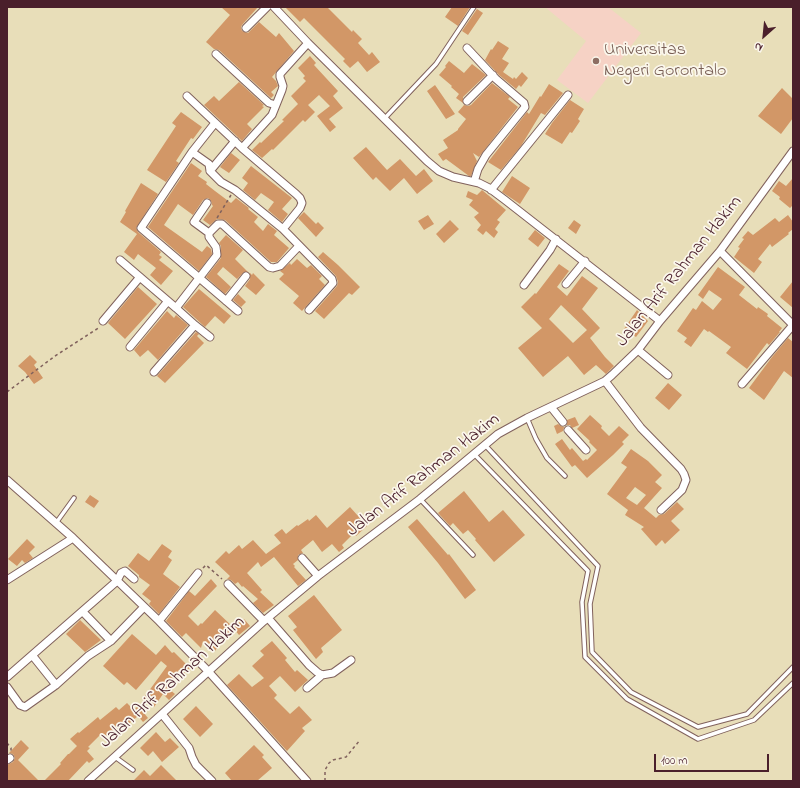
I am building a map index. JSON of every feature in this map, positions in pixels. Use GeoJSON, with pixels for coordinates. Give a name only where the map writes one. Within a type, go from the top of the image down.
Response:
{"type":"FeatureCollection","features":[{"type":"Feature","properties":{"kind":"street"},"geometry":{"type":"LineString","coordinates":[[246,28],[267,7]]}},
{"type":"Feature","properties":{"kind":"street"},"geometry":{"type":"LineString","coordinates":[[274,7],[384,119],[439,171],[453,177],[474,182],[491,190],[660,321]]}},
{"type":"Feature","properties":{"kind":"street"},"geometry":{"type":"LineString","coordinates":[[242,148],[268,120],[276,106],[283,86],[280,74],[308,43]]}},
{"type":"Feature","properties":{"kind":"street"},"geometry":{"type":"LineString","coordinates":[[467,48],[493,75],[524,103],[526,107],[486,155],[478,169],[474,182]]}},
{"type":"Feature","properties":{"kind":"street"},"geometry":{"type":"LineString","coordinates":[[216,54],[270,103],[276,106]]}},
{"type":"Feature","properties":{"kind":"street"},"geometry":{"type":"LineString","coordinates":[[467,101],[493,75]]}},
{"type":"Feature","properties":{"kind":"street"},"geometry":{"type":"LineString","coordinates":[[491,190],[568,95]]}},
{"type":"Feature","properties":{"kind":"street"},"geometry":{"type":"LineString","coordinates":[[187,96],[242,148],[300,198],[302,203],[300,208],[283,229]]}},
{"type":"Feature","properties":{"kind":"street"},"geometry":{"type":"LineString","coordinates":[[215,123],[192,152],[141,227],[238,311]]}},
{"type":"Feature","properties":{"kind":"street"},"geometry":{"type":"LineString","coordinates":[[210,171],[235,141]]}},
{"type":"Feature","properties":{"kind":"street","name":"Jalan Arif Rahman Hakim"},"geometry":{"type":"LineString","coordinates":[[92,780],[114,756],[266,620],[318,576],[420,499],[473,453],[498,434],[527,418],[551,408],[605,381],[627,362],[720,251],[793,151]]}},
{"type":"Feature","properties":{"kind":"street"},"geometry":{"type":"LineString","coordinates":[[192,152],[209,164],[210,171],[221,182],[234,190],[283,229],[333,281],[333,283],[309,310]]}},
{"type":"Feature","properties":{"kind":"street"},"geometry":{"type":"LineString","coordinates":[[207,203],[194,222],[212,230]]}},
{"type":"Feature","properties":{"kind":"street"},"geometry":{"type":"LineString","coordinates":[[176,308],[214,260],[217,252],[216,248],[209,239],[212,230],[218,224],[222,224],[269,267],[273,268],[280,266],[299,246]]}},
{"type":"Feature","properties":{"kind":"street"},"geometry":{"type":"LineString","coordinates":[[524,285],[550,250],[556,239]]}},
{"type":"Feature","properties":{"kind":"street"},"geometry":{"type":"LineString","coordinates":[[720,251],[793,325],[742,384]]}},
{"type":"Feature","properties":{"kind":"street"},"geometry":{"type":"LineString","coordinates":[[120,260],[210,337]]}},
{"type":"Feature","properties":{"kind":"street"},"geometry":{"type":"LineString","coordinates":[[566,284],[585,262]]}},
{"type":"Feature","properties":{"kind":"street"},"geometry":{"type":"LineString","coordinates":[[103,323],[140,276]]}},
{"type":"Feature","properties":{"kind":"street"},"geometry":{"type":"LineString","coordinates":[[226,300],[246,276]]}},
{"type":"Feature","properties":{"kind":"street"},"geometry":{"type":"LineString","coordinates":[[130,347],[168,301]]}},
{"type":"Feature","properties":{"kind":"street"},"geometry":{"type":"LineString","coordinates":[[154,372],[195,325]]}},
{"type":"Feature","properties":{"kind":"street"},"geometry":{"type":"LineString","coordinates":[[638,350],[668,375]]}},
{"type":"Feature","properties":{"kind":"street"},"geometry":{"type":"LineString","coordinates":[[605,381],[642,428],[682,469],[686,480],[682,490],[661,510]]}},
{"type":"Feature","properties":{"kind":"street"},"geometry":{"type":"LineString","coordinates":[[551,408],[563,422]]}},
{"type":"Feature","properties":{"kind":"street"},"geometry":{"type":"LineString","coordinates":[[568,430],[586,450]]}},
{"type":"Feature","properties":{"kind":"street"},"geometry":{"type":"LineString","coordinates":[[7,480],[73,538],[159,621],[208,671],[307,781]]}},
{"type":"Feature","properties":{"kind":"street"},"geometry":{"type":"LineString","coordinates":[[7,580],[73,538]]}},
{"type":"Feature","properties":{"kind":"street"},"geometry":{"type":"LineString","coordinates":[[302,558],[318,576]]}},
{"type":"Feature","properties":{"kind":"street"},"geometry":{"type":"LineString","coordinates":[[7,677],[117,581],[121,573],[125,571],[134,579]]}},
{"type":"Feature","properties":{"kind":"street"},"geometry":{"type":"LineString","coordinates":[[159,621],[198,573]]}},
{"type":"Feature","properties":{"kind":"street"},"geometry":{"type":"LineString","coordinates":[[228,584],[266,620],[309,665],[322,675]]}},
{"type":"Feature","properties":{"kind":"street"},"geometry":{"type":"LineString","coordinates":[[7,687],[20,705],[25,707],[56,685],[88,656],[111,641],[144,607]]}},
{"type":"Feature","properties":{"kind":"street"},"geometry":{"type":"LineString","coordinates":[[83,612],[111,641]]}},
{"type":"Feature","properties":{"kind":"street"},"geometry":{"type":"LineString","coordinates":[[32,655],[56,685]]}},
{"type":"Feature","properties":{"kind":"street"},"geometry":{"type":"LineString","coordinates":[[307,688],[322,675],[333,673],[351,660]]}},
{"type":"Feature","properties":{"kind":"street"},"geometry":{"type":"LineString","coordinates":[[162,714],[189,748],[196,765],[212,781]]}},
{"type":"Feature","properties":{"kind":"lane"},"geometry":{"type":"LineString","coordinates":[[384,119],[436,64],[474,7]]}},
{"type":"Feature","properties":{"kind":"lane"},"geometry":{"type":"LineString","coordinates":[[527,418],[536,439],[547,458],[565,476]]}},
{"type":"Feature","properties":{"kind":"lane"},"geometry":{"type":"LineString","coordinates":[[485,444],[598,566],[590,604],[592,652],[631,692],[698,727],[747,714],[793,667]]}},
{"type":"Feature","properties":{"kind":"lane"},"geometry":{"type":"LineString","coordinates":[[473,453],[588,571],[582,602],[585,657],[627,700],[698,739],[754,720],[793,683]]}},
{"type":"Feature","properties":{"kind":"lane"},"geometry":{"type":"LineString","coordinates":[[56,523],[74,498]]}},
{"type":"Feature","properties":{"kind":"lane"},"geometry":{"type":"LineString","coordinates":[[420,499],[473,556]]}},
{"type":"Feature","properties":{"kind":"lane"},"geometry":{"type":"LineString","coordinates":[[114,756],[133,770]]}},
{"type":"Feature","properties":{"kind":"path"},"geometry":{"type":"LineString","coordinates":[[212,230],[217,217],[234,190]]}},
{"type":"Feature","properties":{"kind":"path"},"geometry":{"type":"LineString","coordinates":[[7,392],[55,356],[103,323]]}},
{"type":"Feature","properties":{"kind":"path"},"geometry":{"type":"LineString","coordinates":[[198,573],[206,565],[228,584]]}},
{"type":"Feature","properties":{"kind":"path"},"geometry":{"type":"LineString","coordinates":[[325,781],[325,770],[329,763],[333,760],[346,757],[360,740]]}},
{"type":"Feature","properties":{"kind":"path"},"geometry":{"type":"LineString","coordinates":[[7,743],[11,748],[8,759]]}},
{"type":"Feature","properties":{"kind":"shaded area","name":"Universitas Negeri Gorontalo"},"geometry":{"type":"Polygon","coordinates":[[[545,7],[608,7],[641,33],[588,103],[557,80],[586,41],[545,7]]]}},
{"type":"Feature","properties":{"kind":"building"},"geometry":{"type":"Polygon","coordinates":[[[221,7],[258,7],[242,25],[242,31],[248,33],[259,22],[276,37],[279,33],[294,51],[272,77],[278,86],[271,92],[274,95],[271,98],[219,50],[214,49],[206,42],[230,15],[221,7]]]}},
{"type":"Feature","properties":{"kind":"building"},"geometry":{"type":"Polygon","coordinates":[[[285,7],[327,7],[352,32],[353,30],[362,39],[358,43],[369,55],[372,52],[380,62],[367,72],[358,61],[350,68],[343,61],[345,59],[304,18],[300,22],[285,7]]]}},
{"type":"Feature","properties":{"kind":"building"},"geometry":{"type":"Polygon","coordinates":[[[452,7],[470,7],[458,26],[445,17],[452,7]]]}},
{"type":"Feature","properties":{"kind":"building"},"geometry":{"type":"Polygon","coordinates":[[[477,9],[483,13],[468,35],[462,31],[477,9]]]}},
{"type":"Feature","properties":{"kind":"building"},"geometry":{"type":"Polygon","coordinates":[[[498,41],[509,48],[502,59],[509,63],[503,72],[513,79],[514,77],[516,79],[522,72],[528,78],[521,87],[519,85],[516,89],[499,75],[485,60],[491,49],[492,50],[498,41]]]}},
{"type":"Feature","properties":{"kind":"building"},"geometry":{"type":"Polygon","coordinates":[[[310,56],[316,63],[314,65],[338,91],[333,96],[343,108],[329,119],[336,127],[330,132],[317,116],[330,106],[319,95],[308,105],[315,112],[305,122],[303,120],[273,150],[272,149],[262,158],[252,150],[284,121],[282,120],[298,104],[291,96],[306,81],[303,78],[305,76],[298,68],[310,56]]]}},
{"type":"Feature","properties":{"kind":"building"},"geometry":{"type":"Polygon","coordinates":[[[449,61],[464,73],[472,64],[486,75],[463,97],[463,103],[456,98],[459,94],[439,75],[449,61]]]}},
{"type":"Feature","properties":{"kind":"building"},"geometry":{"type":"Polygon","coordinates":[[[239,82],[264,105],[262,106],[264,107],[247,124],[252,129],[242,141],[204,105],[214,96],[219,101],[239,82]]]}},
{"type":"Feature","properties":{"kind":"building"},"geometry":{"type":"Polygon","coordinates":[[[492,83],[510,97],[508,99],[518,107],[479,157],[473,153],[477,161],[471,176],[469,176],[446,159],[443,161],[438,154],[448,148],[443,140],[458,130],[466,119],[458,112],[464,105],[471,105],[492,83]]]}},
{"type":"Feature","properties":{"kind":"building"},"geometry":{"type":"Polygon","coordinates":[[[549,84],[563,93],[545,115],[541,113],[521,146],[501,170],[488,162],[527,112],[529,114],[549,84]]]}},
{"type":"Feature","properties":{"kind":"building"},"geometry":{"type":"Polygon","coordinates":[[[435,85],[455,114],[446,119],[427,91],[435,85]]]}},
{"type":"Feature","properties":{"kind":"building"},"geometry":{"type":"Polygon","coordinates":[[[782,88],[793,99],[793,118],[781,134],[758,116],[782,88]]]}},
{"type":"Feature","properties":{"kind":"building"},"geometry":{"type":"Polygon","coordinates":[[[570,100],[584,109],[578,119],[580,121],[562,144],[545,134],[570,100]]]}},
{"type":"Feature","properties":{"kind":"building"},"geometry":{"type":"Polygon","coordinates":[[[181,112],[202,127],[193,139],[191,138],[176,161],[179,163],[166,182],[147,170],[176,126],[172,123],[181,112]]]}},
{"type":"Feature","properties":{"kind":"building"},"geometry":{"type":"Polygon","coordinates":[[[366,147],[387,170],[400,159],[416,176],[424,169],[433,181],[417,194],[404,178],[390,191],[376,177],[373,180],[353,158],[366,147]]]}},
{"type":"Feature","properties":{"kind":"building"},"geometry":{"type":"Polygon","coordinates":[[[231,153],[240,160],[229,173],[220,167],[231,153]]]}},
{"type":"Feature","properties":{"kind":"building"},"geometry":{"type":"Polygon","coordinates":[[[191,163],[202,171],[198,176],[207,182],[206,184],[215,191],[231,203],[236,198],[249,208],[248,209],[258,217],[254,222],[263,231],[268,224],[277,231],[274,235],[289,248],[277,262],[271,262],[225,220],[217,219],[210,225],[203,220],[213,206],[208,198],[203,200],[193,215],[178,204],[164,225],[202,252],[207,246],[211,249],[212,254],[199,271],[148,227],[191,163]]]}},
{"type":"Feature","properties":{"kind":"building"},"geometry":{"type":"Polygon","coordinates":[[[251,166],[292,198],[282,209],[288,214],[282,222],[268,210],[274,202],[261,193],[255,200],[243,190],[248,183],[242,178],[251,166]]]}},
{"type":"Feature","properties":{"kind":"building"},"geometry":{"type":"Polygon","coordinates":[[[512,176],[530,188],[520,204],[502,192],[512,176]]]}},
{"type":"Feature","properties":{"kind":"building"},"geometry":{"type":"Polygon","coordinates":[[[793,178],[793,205],[790,208],[772,191],[779,181],[786,186],[793,178]]]}},
{"type":"Feature","properties":{"kind":"building"},"geometry":{"type":"Polygon","coordinates":[[[141,183],[158,194],[136,228],[138,232],[161,252],[159,255],[162,257],[159,260],[173,271],[161,285],[150,275],[156,268],[138,254],[134,260],[124,252],[137,234],[120,222],[141,183]]]}},
{"type":"Feature","properties":{"kind":"building"},"geometry":{"type":"Polygon","coordinates":[[[482,190],[506,210],[497,220],[500,222],[495,229],[498,232],[494,238],[486,231],[483,235],[477,230],[481,225],[474,217],[479,213],[469,205],[473,200],[466,197],[468,191],[477,195],[482,190]]]}},
{"type":"Feature","properties":{"kind":"building"},"geometry":{"type":"Polygon","coordinates":[[[304,212],[316,224],[318,222],[324,228],[316,237],[298,218],[304,212]]]}},
{"type":"Feature","properties":{"kind":"building"},"geometry":{"type":"Polygon","coordinates":[[[428,215],[434,224],[424,230],[418,221],[428,215]]]}},
{"type":"Feature","properties":{"kind":"building"},"geometry":{"type":"Polygon","coordinates":[[[788,215],[793,222],[793,229],[772,247],[770,244],[758,259],[762,262],[754,273],[734,257],[740,248],[738,247],[744,239],[742,238],[748,231],[753,235],[775,218],[779,222],[788,215]]]}},
{"type":"Feature","properties":{"kind":"building"},"geometry":{"type":"Polygon","coordinates":[[[450,220],[459,229],[444,243],[436,234],[450,220]]]}},
{"type":"Feature","properties":{"kind":"building"},"geometry":{"type":"Polygon","coordinates":[[[574,220],[581,225],[576,234],[568,228],[574,220]]]}},
{"type":"Feature","properties":{"kind":"building"},"geometry":{"type":"Polygon","coordinates":[[[535,230],[545,238],[538,247],[528,239],[535,230]]]}},
{"type":"Feature","properties":{"kind":"building"},"geometry":{"type":"Polygon","coordinates":[[[226,235],[243,250],[235,259],[248,272],[244,272],[237,279],[223,267],[217,274],[231,287],[225,294],[206,277],[221,258],[221,246],[219,243],[226,235]]]}},
{"type":"Feature","properties":{"kind":"building"},"geometry":{"type":"Polygon","coordinates":[[[323,252],[360,287],[352,295],[349,293],[324,319],[315,311],[337,286],[338,282],[336,276],[318,257],[323,252]]]}},
{"type":"Feature","properties":{"kind":"building"},"geometry":{"type":"Polygon","coordinates":[[[297,259],[307,268],[311,265],[322,276],[319,279],[325,285],[302,311],[293,303],[299,296],[279,279],[284,274],[280,271],[290,263],[291,265],[297,259]]]}},
{"type":"Feature","properties":{"kind":"building"},"geometry":{"type":"Polygon","coordinates":[[[559,264],[569,271],[557,287],[567,296],[582,276],[598,288],[582,309],[600,328],[590,338],[614,366],[606,374],[596,365],[584,375],[568,356],[543,377],[518,348],[542,328],[521,307],[535,293],[536,294],[559,264]],[[561,305],[549,319],[573,343],[587,330],[561,305]]]}},
{"type":"Feature","properties":{"kind":"building"},"geometry":{"type":"Polygon","coordinates":[[[718,267],[745,287],[739,295],[757,309],[758,307],[768,314],[767,316],[782,328],[769,345],[767,343],[747,369],[726,353],[731,347],[709,331],[708,332],[704,329],[691,347],[684,342],[687,338],[677,331],[693,308],[696,310],[702,301],[713,310],[722,299],[709,290],[703,299],[698,295],[718,267]]]}},
{"type":"Feature","properties":{"kind":"building"},"geometry":{"type":"Polygon","coordinates":[[[250,273],[252,275],[253,273],[265,285],[256,295],[245,286],[250,279],[250,273]]]}},
{"type":"Feature","properties":{"kind":"building"},"geometry":{"type":"Polygon","coordinates":[[[793,281],[793,308],[780,297],[793,281]]]}},
{"type":"Feature","properties":{"kind":"building"},"geometry":{"type":"Polygon","coordinates":[[[138,287],[157,304],[125,339],[108,323],[138,287]]]}},
{"type":"Feature","properties":{"kind":"building"},"geometry":{"type":"Polygon","coordinates":[[[199,289],[231,316],[224,324],[215,316],[205,327],[183,307],[199,289]]]}},
{"type":"Feature","properties":{"kind":"building"},"geometry":{"type":"Polygon","coordinates":[[[238,294],[246,302],[241,307],[233,300],[238,294]]]}},
{"type":"Feature","properties":{"kind":"building"},"geometry":{"type":"Polygon","coordinates":[[[637,310],[648,321],[636,337],[624,329],[637,310]]]}},
{"type":"Feature","properties":{"kind":"building"},"geometry":{"type":"Polygon","coordinates":[[[167,311],[174,318],[176,315],[188,325],[158,360],[148,350],[140,357],[134,350],[167,311]]]}},
{"type":"Feature","properties":{"kind":"building"},"geometry":{"type":"Polygon","coordinates":[[[196,332],[199,334],[197,336],[204,343],[165,383],[157,376],[196,332]]]}},
{"type":"Feature","properties":{"kind":"building"},"geometry":{"type":"Polygon","coordinates":[[[788,338],[793,342],[793,378],[784,371],[764,400],[749,388],[788,338]]]}},
{"type":"Feature","properties":{"kind":"building"},"geometry":{"type":"Polygon","coordinates":[[[30,355],[37,362],[34,365],[43,378],[34,384],[25,372],[18,366],[30,355]]]}},
{"type":"Feature","properties":{"kind":"building"},"geometry":{"type":"Polygon","coordinates":[[[668,383],[682,395],[669,410],[655,398],[668,383]]]}},
{"type":"Feature","properties":{"kind":"building"},"geometry":{"type":"Polygon","coordinates":[[[590,415],[602,426],[601,428],[609,436],[619,426],[629,435],[622,442],[624,444],[587,478],[575,465],[572,467],[555,444],[562,439],[570,450],[572,448],[583,461],[586,459],[587,460],[597,450],[577,429],[590,415]]]}},
{"type":"Feature","properties":{"kind":"building"},"geometry":{"type":"Polygon","coordinates":[[[575,417],[579,425],[572,428],[570,425],[567,425],[567,420],[575,417]]]}},
{"type":"Feature","properties":{"kind":"building"},"geometry":{"type":"Polygon","coordinates":[[[558,424],[564,427],[563,431],[557,434],[554,426],[558,424]]]}},
{"type":"Feature","properties":{"kind":"building"},"geometry":{"type":"Polygon","coordinates":[[[631,449],[648,461],[662,475],[655,482],[662,488],[644,508],[656,518],[659,515],[664,514],[677,502],[684,509],[671,521],[680,530],[665,544],[662,540],[656,546],[641,529],[644,527],[625,515],[628,510],[607,494],[627,467],[621,463],[631,449]],[[635,487],[626,498],[637,505],[646,495],[635,487]]]}},
{"type":"Feature","properties":{"kind":"building"},"geometry":{"type":"Polygon","coordinates":[[[464,491],[489,522],[503,510],[525,535],[494,562],[468,530],[463,534],[453,523],[450,526],[438,513],[464,491]]]}},
{"type":"Feature","properties":{"kind":"building"},"geometry":{"type":"Polygon","coordinates":[[[90,495],[99,501],[94,508],[85,502],[90,495]]]}},
{"type":"Feature","properties":{"kind":"building"},"geometry":{"type":"Polygon","coordinates":[[[350,507],[367,526],[356,536],[354,533],[342,545],[344,548],[339,552],[332,544],[322,552],[313,540],[301,550],[303,553],[298,555],[298,560],[293,564],[306,580],[298,586],[274,557],[261,567],[258,562],[247,573],[262,590],[260,592],[274,605],[263,613],[253,603],[258,599],[243,586],[242,587],[238,582],[235,584],[231,580],[227,579],[230,576],[215,562],[226,551],[229,554],[239,545],[242,549],[253,540],[266,554],[281,543],[274,535],[282,529],[286,534],[297,525],[298,526],[308,519],[309,521],[316,515],[327,528],[350,507]]]}},
{"type":"Feature","properties":{"kind":"building"},"geometry":{"type":"Polygon","coordinates":[[[417,519],[448,555],[449,554],[476,590],[465,599],[408,527],[417,519]]]}},
{"type":"Feature","properties":{"kind":"building"},"geometry":{"type":"Polygon","coordinates":[[[27,539],[35,547],[29,553],[33,558],[25,563],[22,560],[17,566],[8,559],[27,539]]]}},
{"type":"Feature","properties":{"kind":"building"},"geometry":{"type":"Polygon","coordinates":[[[162,544],[172,551],[168,557],[172,560],[163,574],[180,587],[159,614],[149,604],[151,601],[142,594],[150,585],[128,566],[138,553],[149,561],[162,544]]]}},
{"type":"Feature","properties":{"kind":"building"},"geometry":{"type":"Polygon","coordinates":[[[211,579],[217,586],[188,616],[198,626],[201,623],[202,624],[215,610],[233,627],[244,619],[250,626],[239,635],[234,629],[221,642],[215,651],[203,641],[201,648],[186,633],[182,637],[166,621],[189,591],[195,596],[211,579]]]}},
{"type":"Feature","properties":{"kind":"building"},"geometry":{"type":"Polygon","coordinates":[[[314,595],[342,630],[321,648],[323,652],[316,659],[293,630],[297,627],[288,616],[314,595]]]}},
{"type":"Feature","properties":{"kind":"building"},"geometry":{"type":"Polygon","coordinates":[[[80,620],[101,640],[85,652],[66,634],[80,620]]]}},
{"type":"Feature","properties":{"kind":"building"},"geometry":{"type":"Polygon","coordinates":[[[132,634],[156,655],[165,645],[190,668],[169,689],[175,694],[169,700],[163,694],[154,707],[143,699],[167,666],[161,661],[136,690],[127,682],[124,685],[103,666],[132,634]]]}},
{"type":"Feature","properties":{"kind":"building"},"geometry":{"type":"Polygon","coordinates":[[[272,641],[287,658],[285,660],[295,672],[297,670],[308,680],[295,692],[280,676],[269,686],[277,695],[274,698],[290,714],[299,706],[312,720],[302,728],[305,731],[287,751],[227,685],[239,674],[252,687],[264,678],[252,666],[264,655],[260,651],[272,641]]]}},
{"type":"Feature","properties":{"kind":"building"},"geometry":{"type":"Polygon","coordinates":[[[127,703],[134,710],[138,706],[148,718],[143,722],[138,716],[118,733],[116,731],[107,738],[102,733],[88,747],[90,748],[87,751],[94,759],[89,763],[87,761],[68,781],[44,781],[77,746],[70,739],[98,717],[100,720],[116,707],[119,710],[127,703]]]}},
{"type":"Feature","properties":{"kind":"building"},"geometry":{"type":"Polygon","coordinates":[[[196,706],[213,724],[200,737],[183,719],[196,706]]]}},
{"type":"Feature","properties":{"kind":"building"},"geometry":{"type":"Polygon","coordinates":[[[156,732],[165,742],[170,738],[179,747],[162,762],[153,751],[148,756],[140,748],[156,732]]]}},
{"type":"Feature","properties":{"kind":"building"},"geometry":{"type":"Polygon","coordinates":[[[21,740],[29,748],[18,760],[39,781],[7,781],[7,765],[13,762],[15,758],[13,754],[9,753],[21,740]]]}},
{"type":"Feature","properties":{"kind":"building"},"geometry":{"type":"Polygon","coordinates":[[[254,745],[264,755],[262,757],[272,768],[257,781],[232,781],[225,773],[254,745]]]}},
{"type":"Feature","properties":{"kind":"building"},"geometry":{"type":"Polygon","coordinates":[[[161,765],[177,781],[133,781],[144,770],[150,776],[161,765]]]}},
{"type":"Feature","properties":{"kind":"place","name":"Universitas Negeri Gorontalo"},"geometry":{"type":"Point","coordinates":[596,61]}}]}
